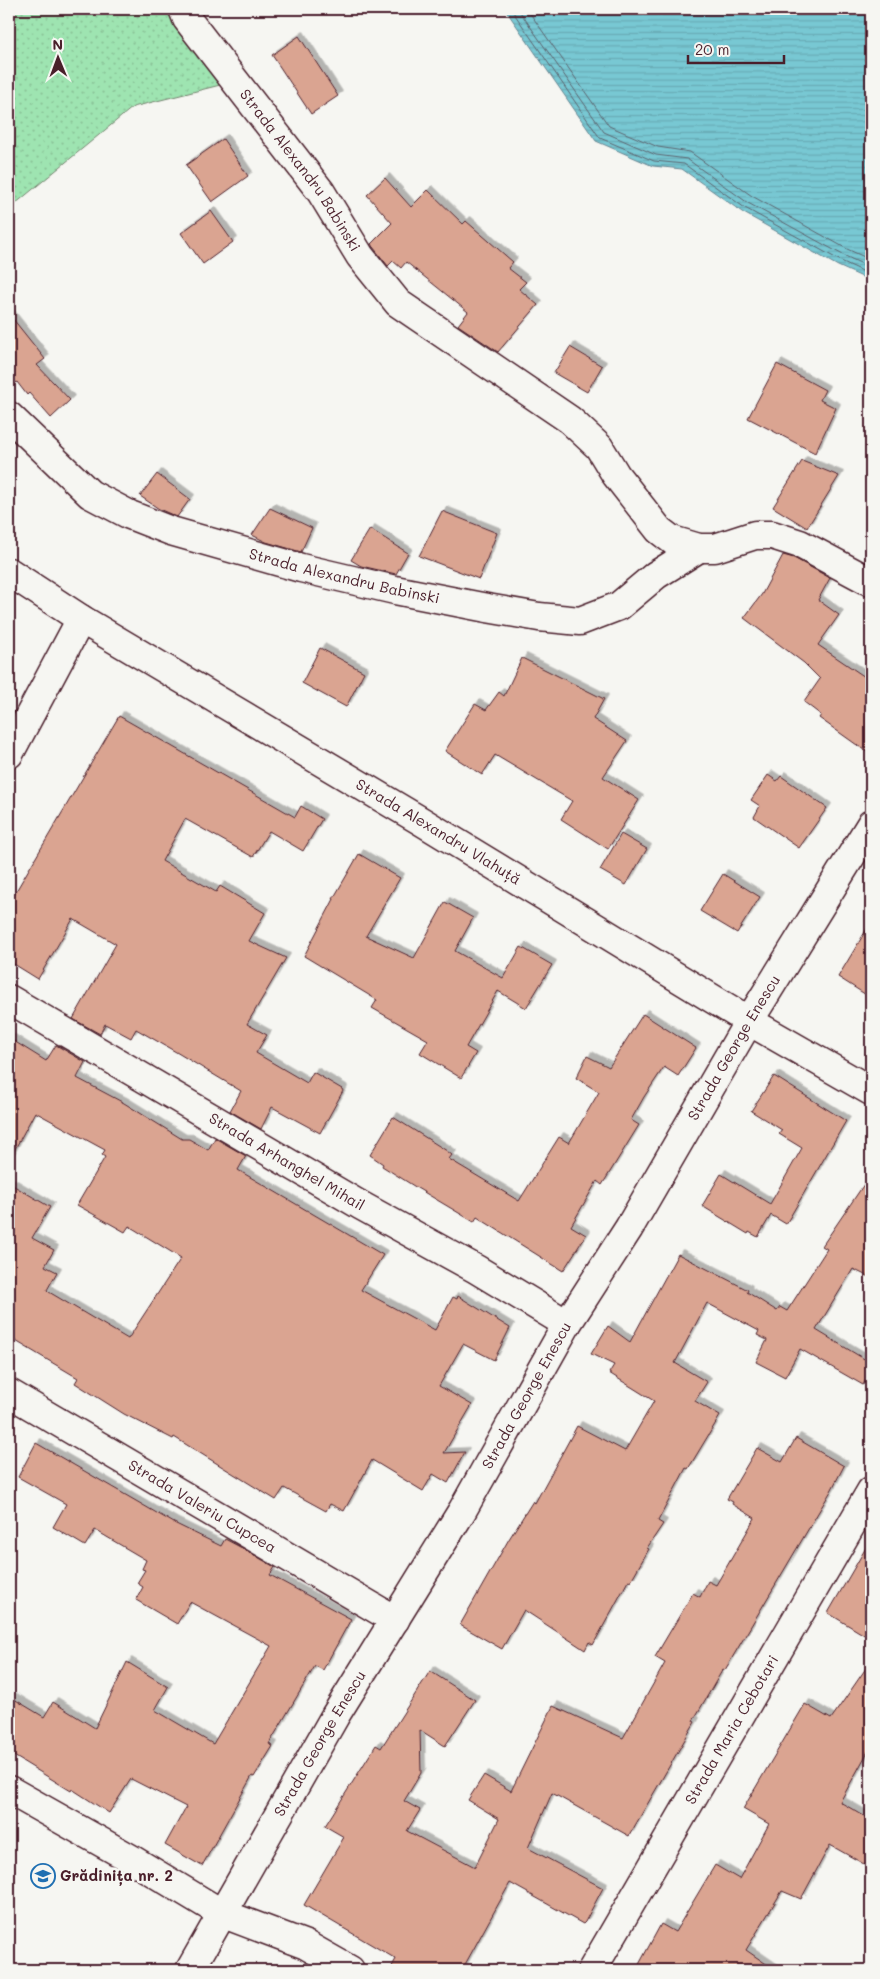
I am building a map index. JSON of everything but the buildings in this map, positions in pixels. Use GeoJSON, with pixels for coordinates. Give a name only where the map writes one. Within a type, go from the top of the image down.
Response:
{"type":"FeatureCollection","features":[{"type":"Feature","properties":{"kind":"street","name":"Strada Alexandru Babinski"},"geometry":{"type":"LineString","coordinates":[[183,9],[188,19],[321,192],[360,256],[398,303],[570,420],[599,447],[616,475],[659,530],[672,540],[699,548],[715,548],[756,535],[772,535],[800,544],[871,582]]}},
{"type":"Feature","properties":{"kind":"street","name":"Strada Alexandru Babinski"},"geometry":{"type":"LineString","coordinates":[[9,416],[90,494],[130,515],[171,531],[301,568],[395,590],[478,606],[539,617],[580,621],[619,606],[656,575],[699,548]]}},
{"type":"Feature","properties":{"kind":"street","name":"Strada Аlexandru Vlahuță"},"geometry":{"type":"LineString","coordinates":[[9,572],[81,619],[413,816],[749,1021],[871,1091]]}},
{"type":"Feature","properties":{"kind":"street"},"geometry":{"type":"LineString","coordinates":[[9,754],[81,619]]}},
{"type":"Feature","properties":{"kind":"street","name":"Strada George Enescu"},"geometry":{"type":"LineString","coordinates":[[190,1970],[335,1716],[462,1511],[566,1324],[629,1228],[749,1021],[871,824]]}},
{"type":"Feature","properties":{"kind":"street","name":"Strada Arhanghel Mihail"},"geometry":{"type":"LineString","coordinates":[[9,999],[360,1205],[476,1269],[566,1324]]}},
{"type":"Feature","properties":{"kind":"street","name":"Strada Valeriu Cupcea"},"geometry":{"type":"LineString","coordinates":[[9,1393],[395,1620]]}},
{"type":"Feature","properties":{"kind":"street","name":"Strada Maria Cebotari"},"geometry":{"type":"LineString","coordinates":[[592,1970],[871,1491]]}},
{"type":"Feature","properties":{"kind":"street"},"geometry":{"type":"LineString","coordinates":[[9,1790],[133,1860],[221,1913],[306,1945],[350,1970]]}},
{"type":"Feature","properties":{"kind":"green space"},"geometry":{"type":"Polygon","coordinates":[[[9,9],[184,9],[236,81],[133,107],[15,204],[9,196],[9,9]]]}},
{"type":"Feature","properties":{"kind":"water"},"geometry":{"type":"Polygon","coordinates":[[[505,9],[871,9],[871,281],[838,266],[742,212],[682,169],[653,166],[596,141],[505,9]]]}},
{"type":"Feature","properties":{"kind":"place","name":"Grădinița nr. 2"},"geometry":{"type":"Point","coordinates":[43,1876]}}]}
